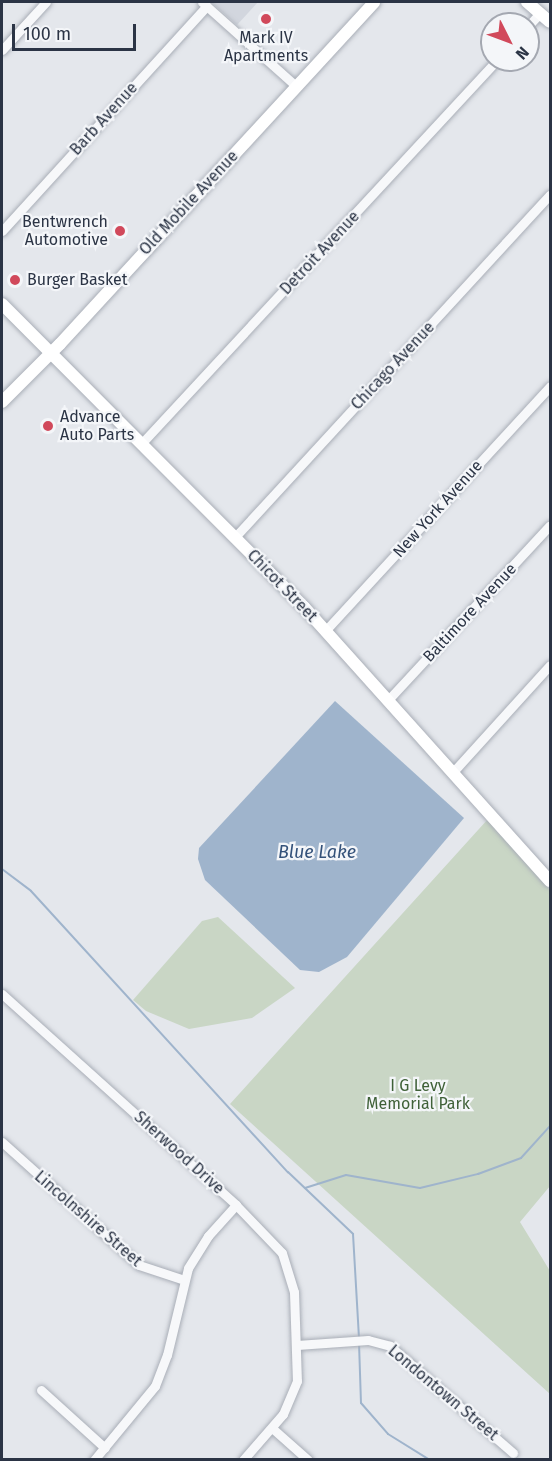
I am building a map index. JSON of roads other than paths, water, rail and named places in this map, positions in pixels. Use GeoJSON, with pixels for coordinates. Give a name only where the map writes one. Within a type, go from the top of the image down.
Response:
{"type":"FeatureCollection","features":[{"type":"Feature","properties":{"kind":"main road","name":"Old Mobile Avenue"},"geometry":{"type":"LineString","coordinates":[[2,402],[51,352],[374,2]]}},
{"type":"Feature","properties":{"kind":"main road"},"geometry":{"type":"LineString","coordinates":[[527,2],[539,12]]}},
{"type":"Feature","properties":{"kind":"main road"},"geometry":{"type":"LineString","coordinates":[[540,13],[550,22]]}},
{"type":"Feature","properties":{"kind":"main road","name":"Chicot Street"},"geometry":{"type":"LineString","coordinates":[[2,304],[235,537],[325,631],[550,881]]}},
{"type":"Feature","properties":{"kind":"street"},"geometry":{"type":"LineString","coordinates":[[2,50],[46,2]]}},
{"type":"Feature","properties":{"kind":"street"},"geometry":{"type":"LineString","coordinates":[[204,4],[296,86]]}},
{"type":"Feature","properties":{"kind":"street","name":"Barb Avenue"},"geometry":{"type":"LineString","coordinates":[[2,231],[204,4]]}},
{"type":"Feature","properties":{"kind":"street","name":"Detroit Avenue"},"geometry":{"type":"LineString","coordinates":[[141,444],[485,72]]}},
{"type":"Feature","properties":{"kind":"street","name":"Chicago Avenue"},"geometry":{"type":"LineString","coordinates":[[235,537],[550,195]]}},
{"type":"Feature","properties":{"kind":"street","name":"New York Avenue"},"geometry":{"type":"LineString","coordinates":[[325,631],[550,386]]}},
{"type":"Feature","properties":{"kind":"street","name":"Baltimore Avenue"},"geometry":{"type":"LineString","coordinates":[[388,700],[550,525]]}},
{"type":"Feature","properties":{"kind":"street"},"geometry":{"type":"LineString","coordinates":[[453,772],[550,665]]}},
{"type":"Feature","properties":{"kind":"street","name":"Sherwood Drive"},"geometry":{"type":"LineString","coordinates":[[2,994],[236,1205],[275,1243],[287,1265],[294,1292],[297,1345],[295,1392],[272,1428],[243,1460]]}},
{"type":"Feature","properties":{"kind":"street","name":"Lincolnshire Street"},"geometry":{"type":"LineString","coordinates":[[2,1142],[139,1265],[184,1280]]}},
{"type":"Feature","properties":{"kind":"street"},"geometry":{"type":"LineString","coordinates":[[94,1460],[146,1401],[158,1380],[184,1280],[208,1236],[236,1205]]}},
{"type":"Feature","properties":{"kind":"street","name":"Londontown Street"},"geometry":{"type":"LineString","coordinates":[[297,1345],[368,1340],[390,1346],[513,1453]]}},
{"type":"Feature","properties":{"kind":"street"},"geometry":{"type":"LineString","coordinates":[[41,1390],[105,1448]]}},
{"type":"Feature","properties":{"kind":"street"},"geometry":{"type":"LineString","coordinates":[[272,1428],[308,1460]]}},
{"type":"Feature","properties":{"kind":"water","name":"Blue Lake"},"geometry":{"type":"Polygon","coordinates":[[[335,701],[464,818],[347,957],[319,972],[300,970],[205,880],[198,859],[199,848],[335,701]]]}},
{"type":"Feature","properties":{"kind":"waterway"},"geometry":{"type":"LineString","coordinates":[[2,869],[31,891],[288,1172],[353,1234],[359,1337]]}},
{"type":"Feature","properties":{"kind":"waterway"},"geometry":{"type":"LineString","coordinates":[[305,1188],[346,1175],[420,1188],[478,1174],[521,1158],[550,1126]]}},
{"type":"Feature","properties":{"kind":"waterway"},"geometry":{"type":"LineString","coordinates":[[359,1343],[361,1403],[388,1434],[430,1460]]}},
{"type":"Feature","properties":{"kind":"place","name":"Mark IV Apartments"},"geometry":{"type":"Point","coordinates":[266,19]}},
{"type":"Feature","properties":{"kind":"place","name":"Bentwrench Automotive"},"geometry":{"type":"Point","coordinates":[120,231]}},
{"type":"Feature","properties":{"kind":"place","name":"Burger Basket"},"geometry":{"type":"Point","coordinates":[15,280]}},
{"type":"Feature","properties":{"kind":"place","name":"Advance Auto Parts"},"geometry":{"type":"Point","coordinates":[48,426]}},
{"type":"Feature","properties":{"kind":"park label","name":"I G Levy Memorial Park"},"geometry":{"type":"Point","coordinates":[418,1095]}}]}
